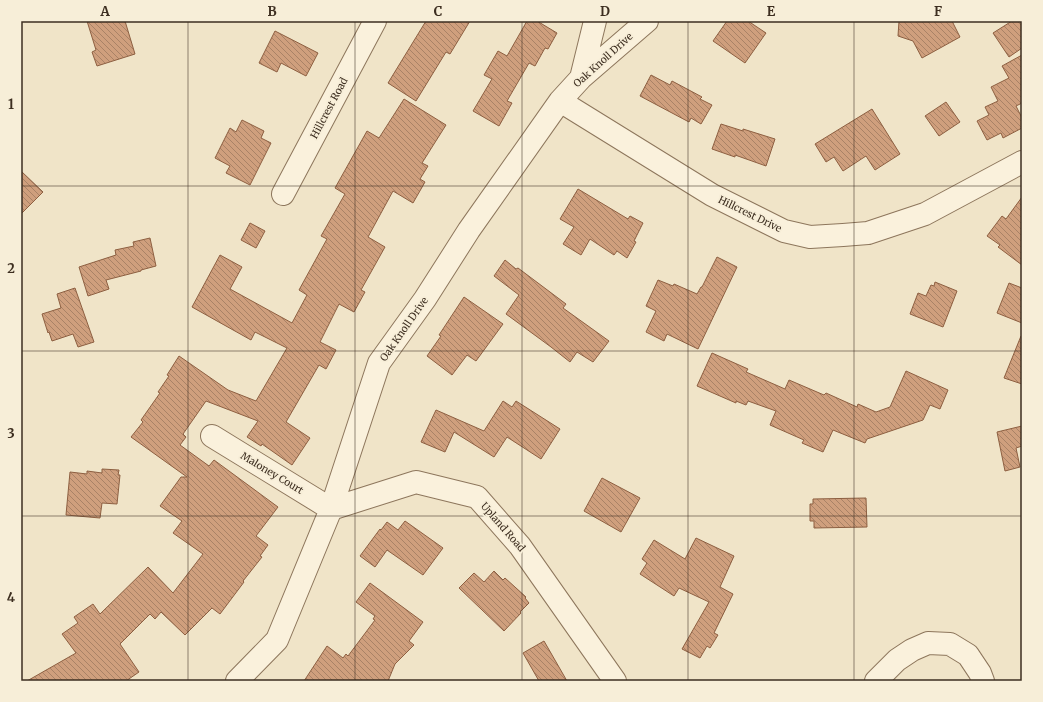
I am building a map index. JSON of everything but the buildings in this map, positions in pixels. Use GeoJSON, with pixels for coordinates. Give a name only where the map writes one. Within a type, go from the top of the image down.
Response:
{"type":"FeatureCollection","features":[{"type":"Feature","properties":{"kind":"street","name":"Hillcrest Road"},"geometry":{"type":"LineString","coordinates":[[283,194],[375,21]]}},
{"type":"Feature","properties":{"kind":"street"},"geometry":{"type":"LineString","coordinates":[[580,78],[594,21]]}},
{"type":"Feature","properties":{"kind":"street","name":"Oak Knoll Drive"},"geometry":{"type":"LineString","coordinates":[[237,681],[277,640],[331,509],[379,363],[425,299],[469,230],[560,101],[580,78],[647,21]]}},
{"type":"Feature","properties":{"kind":"street","name":"Hillcrest Drive"},"geometry":{"type":"LineString","coordinates":[[560,101],[712,195],[784,231],[810,237],[843,236],[868,233],[925,214],[1022,162]]}},
{"type":"Feature","properties":{"kind":"street","name":"Maloney Court"},"geometry":{"type":"LineString","coordinates":[[212,436],[331,509]]}},
{"type":"Feature","properties":{"kind":"street","name":"Upland Road"},"geometry":{"type":"LineString","coordinates":[[331,509],[416,482],[477,497],[520,546],[615,681]]}},
{"type":"Feature","properties":{"kind":"street"},"geometry":{"type":"LineString","coordinates":[[876,681],[897,660],[912,650],[928,643],[950,644],[968,655],[980,673],[983,681]]}}]}
